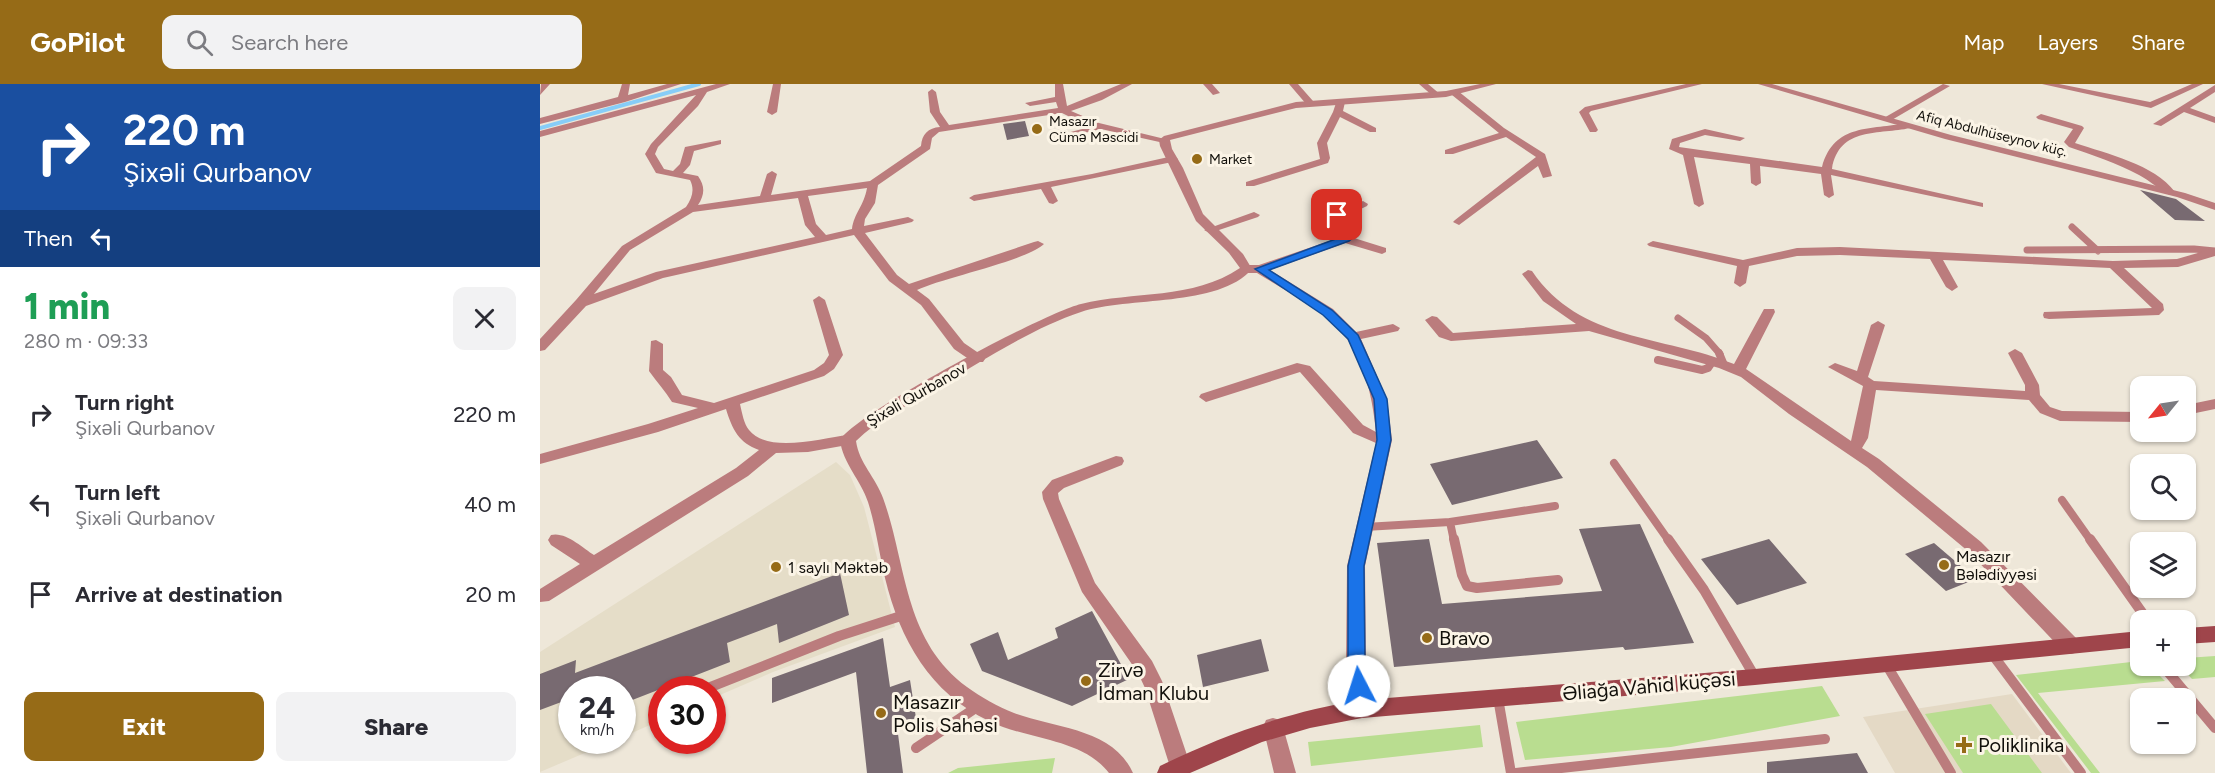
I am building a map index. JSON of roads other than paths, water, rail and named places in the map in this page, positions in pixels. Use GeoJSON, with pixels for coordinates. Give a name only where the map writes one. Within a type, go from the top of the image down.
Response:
{"type":"FeatureCollection","features":[{"type":"Feature","properties":{"kind":"main road"},"geometry":{"type":"LineString","coordinates":[[2196,635],[2215,634]]}},
{"type":"Feature","properties":{"kind":"main road","name":"Əliağa Vahid küçəsi"},"geometry":{"type":"LineString","coordinates":[[1174,770],[1273,727],[1306,718],[1362,709],[1755,677],[2130,640]]}},
{"type":"Feature","properties":{"kind":"street"},"geometry":{"type":"LineString","coordinates":[[540,92],[546,84]]}},
{"type":"Feature","properties":{"kind":"street"},"geometry":{"type":"LineString","coordinates":[[622,100],[626,84]]}},
{"type":"Feature","properties":{"kind":"street"},"geometry":{"type":"LineString","coordinates":[[540,121],[677,84]]}},
{"type":"Feature","properties":{"kind":"street"},"geometry":{"type":"LineString","coordinates":[[540,134],[726,84]]}},
{"type":"Feature","properties":{"kind":"street"},"geometry":{"type":"LineString","coordinates":[[772,112],[777,84]]}},
{"type":"Feature","properties":{"kind":"street"},"geometry":{"type":"LineString","coordinates":[[1059,84],[1061,104],[1076,119],[1164,140],[1179,133],[1310,103],[1339,107],[1455,93],[1492,84]]}},
{"type":"Feature","properties":{"kind":"street"},"geometry":{"type":"LineString","coordinates":[[540,347],[545,336],[581,303],[612,262],[626,248],[690,209],[873,184],[926,147],[929,134],[945,127],[1099,98],[1128,84]]}},
{"type":"Feature","properties":{"kind":"street"},"geometry":{"type":"LineString","coordinates":[[1207,84],[1216,93]]}},
{"type":"Feature","properties":{"kind":"street"},"geometry":{"type":"LineString","coordinates":[[1293,84],[1310,103]]}},
{"type":"Feature","properties":{"kind":"street"},"geometry":{"type":"LineString","coordinates":[[1423,84],[1437,95]]}},
{"type":"Feature","properties":{"kind":"street"},"geometry":{"type":"LineString","coordinates":[[1593,129],[1584,112],[1588,109],[1698,84]]}},
{"type":"Feature","properties":{"kind":"street","name":"Afiq Abdulhüseynov küç."},"geometry":{"type":"LineString","coordinates":[[1762,84],[1907,126],[2213,204]]}},
{"type":"Feature","properties":{"kind":"street"},"geometry":{"type":"LineString","coordinates":[[2046,84],[2071,86],[2151,105],[2199,84]]}},
{"type":"Feature","properties":{"kind":"street"},"geometry":{"type":"LineString","coordinates":[[1887,119],[1946,86]]}},
{"type":"Feature","properties":{"kind":"street"},"geometry":{"type":"LineString","coordinates":[[2158,124],[2215,88]]}},
{"type":"Feature","properties":{"kind":"street"},"geometry":{"type":"LineString","coordinates":[[690,209],[699,193],[698,183],[694,178],[660,171],[650,151],[695,104],[703,91]]}},
{"type":"Feature","properties":{"kind":"street"},"geometry":{"type":"LineString","coordinates":[[932,92],[935,112],[945,127]]}},
{"type":"Feature","properties":{"kind":"street"},"geometry":{"type":"LineString","coordinates":[[1455,93],[1507,134],[1537,151],[1541,156],[1547,176]]}},
{"type":"Feature","properties":{"kind":"street"},"geometry":{"type":"LineString","coordinates":[[1030,103],[1061,104]]}},
{"type":"Feature","properties":{"kind":"street"},"geometry":{"type":"LineString","coordinates":[[1339,107],[1373,130]]}},
{"type":"Feature","properties":{"kind":"street"},"geometry":{"type":"LineString","coordinates":[[1250,184],[1324,161],[1322,143],[1339,107]]}},
{"type":"Feature","properties":{"kind":"street"},"geometry":{"type":"LineString","coordinates":[[2183,108],[2215,120]]}},
{"type":"Feature","properties":{"kind":"street"},"geometry":{"type":"LineString","coordinates":[[2041,117],[2079,128],[2069,142],[2072,145],[2164,183],[2170,192]]}},
{"type":"Feature","properties":{"kind":"street"},"geometry":{"type":"LineString","coordinates":[[1062,137],[1103,126]]}},
{"type":"Feature","properties":{"kind":"street"},"geometry":{"type":"LineString","coordinates":[[1829,195],[1826,171],[1833,154],[1854,133],[1907,126]]}},
{"type":"Feature","properties":{"kind":"street"},"geometry":{"type":"LineString","coordinates":[[1740,138],[1706,132],[1675,141],[1674,149],[1688,153],[1826,171],[1979,205]]}},
{"type":"Feature","properties":{"kind":"street"},"geometry":{"type":"LineString","coordinates":[[1449,152],[1507,134]]}},
{"type":"Feature","properties":{"kind":"street"},"geometry":{"type":"LineString","coordinates":[[1164,140],[1165,148],[1185,180],[1196,212],[1210,230],[1253,269],[1328,312],[1353,338],[1380,399],[1384,440],[1356,566],[1356,664],[1362,709]]}},
{"type":"Feature","properties":{"kind":"street"},"geometry":{"type":"LineString","coordinates":[[675,174],[685,165],[689,149],[718,142]]}},
{"type":"Feature","properties":{"kind":"street"},"geometry":{"type":"LineString","coordinates":[[1688,153],[1699,204]]}},
{"type":"Feature","properties":{"kind":"street"},"geometry":{"type":"LineString","coordinates":[[974,198],[1045,186],[1173,159]]}},
{"type":"Feature","properties":{"kind":"street"},"geometry":{"type":"LineString","coordinates":[[1459,222],[1541,159]]}},
{"type":"Feature","properties":{"kind":"street"},"geometry":{"type":"LineString","coordinates":[[1755,162],[1756,183]]}},
{"type":"Feature","properties":{"kind":"street"},"geometry":{"type":"LineString","coordinates":[[764,200],[772,174]]}},
{"type":"Feature","properties":{"kind":"street"},"geometry":{"type":"LineString","coordinates":[[873,184],[870,203],[858,219],[858,231],[862,240],[883,268],[900,285],[925,302],[959,346],[978,359]]}},
{"type":"Feature","properties":{"kind":"street"},"geometry":{"type":"LineString","coordinates":[[1045,186],[1053,201]]}},
{"type":"Feature","properties":{"kind":"street"},"geometry":{"type":"LineString","coordinates":[[802,194],[811,225],[823,239]]}},
{"type":"Feature","properties":{"kind":"street"},"geometry":{"type":"LineString","coordinates":[[1345,239],[1352,234],[1349,228],[1336,219],[1337,215],[1363,204]]}},
{"type":"Feature","properties":{"kind":"street"},"geometry":{"type":"LineString","coordinates":[[1210,230],[1254,215]]}},
{"type":"Feature","properties":{"kind":"street"},"geometry":{"type":"LineString","coordinates":[[581,303],[660,275],[908,220]]}},
{"type":"Feature","properties":{"kind":"street"},"geometry":{"type":"LineString","coordinates":[[1345,239],[1382,250]]}},
{"type":"Feature","properties":{"kind":"street","name":"Şixəli Qurbanov"},"geometry":{"type":"LineString","coordinates":[[848,440],[862,426],[978,359],[1072,310],[1094,304],[1206,287],[1345,239]]}},
{"type":"Feature","properties":{"kind":"street"},"geometry":{"type":"LineString","coordinates":[[908,289],[952,271],[1019,253],[1038,244]]}},
{"type":"Feature","properties":{"kind":"street"},"geometry":{"type":"LineString","coordinates":[[1653,244],[1743,264],[1797,252],[1840,251],[2114,265],[2178,263],[2215,252]]}},
{"type":"Feature","properties":{"kind":"street"},"geometry":{"type":"LineString","coordinates":[[1935,257],[1952,286]]}},
{"type":"Feature","properties":{"kind":"street"},"geometry":{"type":"LineString","coordinates":[[1740,283],[1743,264]]}},
{"type":"Feature","properties":{"kind":"street"},"geometry":{"type":"LineString","coordinates":[[2049,315],[2154,312],[2158,310],[2158,306],[2114,265]]}},
{"type":"Feature","properties":{"kind":"street"},"geometry":{"type":"LineString","coordinates":[[1528,274],[1536,288],[1549,301],[1589,327],[1724,366],[1756,381],[1808,421],[1854,449],[1975,547],[2071,646]]}},
{"type":"Feature","properties":{"kind":"street"},"geometry":{"type":"LineString","coordinates":[[540,459],[732,404],[807,378],[829,366],[836,354],[819,300]]}},
{"type":"Feature","properties":{"kind":"street"},"geometry":{"type":"LineString","coordinates":[[1724,366],[1769,312]]}},
{"type":"Feature","properties":{"kind":"street"},"geometry":{"type":"LineString","coordinates":[[1432,320],[1444,334],[1451,337],[1589,327]]}},
{"type":"Feature","properties":{"kind":"street"},"geometry":{"type":"LineString","coordinates":[[1854,449],[1860,438],[1866,382],[1878,325]]}},
{"type":"Feature","properties":{"kind":"street"},"geometry":{"type":"LineString","coordinates":[[1353,338],[1394,328]]}},
{"type":"Feature","properties":{"kind":"street"},"geometry":{"type":"LineString","coordinates":[[656,344],[656,371],[666,380],[677,399],[707,405],[715,409]]}},
{"type":"Feature","properties":{"kind":"street"},"geometry":{"type":"LineString","coordinates":[[2015,353],[2032,385],[2033,396],[2045,410],[2061,416],[2130,417]]}},
{"type":"Feature","properties":{"kind":"street"},"geometry":{"type":"LineString","coordinates":[[1206,397],[1297,366],[1305,369],[1358,429],[1384,440]]}},
{"type":"Feature","properties":{"kind":"street"},"geometry":{"type":"LineString","coordinates":[[1835,367],[1866,382],[2033,396]]}},
{"type":"Feature","properties":{"kind":"street"},"geometry":{"type":"LineString","coordinates":[[732,404],[745,436],[757,446],[771,449],[848,440],[848,448],[870,485],[876,501],[897,589],[923,648],[940,675],[959,692],[997,716],[1094,747],[1108,755],[1122,773]]}},
{"type":"Feature","properties":{"kind":"street"},"geometry":{"type":"LineString","coordinates":[[2196,408],[2215,404]]}},
{"type":"Feature","properties":{"kind":"street"},"geometry":{"type":"LineString","coordinates":[[543,596],[742,472],[771,449]]}},
{"type":"Feature","properties":{"kind":"street"},"geometry":{"type":"LineString","coordinates":[[1116,461],[1058,484],[1050,492],[1051,499],[1089,587],[1150,677],[1174,770]]}},
{"type":"Feature","properties":{"kind":"street"},"geometry":{"type":"LineString","coordinates":[[557,540],[594,564]]}},
{"type":"Feature","properties":{"kind":"street"},"geometry":{"type":"LineString","coordinates":[[1273,727],[1286,773]]}},
{"type":"Feature","properties":{"kind":"lane"},"geometry":{"type":"LineString","coordinates":[[2072,227],[2098,251]]}},
{"type":"Feature","properties":{"kind":"lane"},"geometry":{"type":"LineString","coordinates":[[2027,249],[2098,251],[2194,249],[2215,252]]}},
{"type":"Feature","properties":{"kind":"lane"},"geometry":{"type":"LineString","coordinates":[[1658,360],[1702,370],[1724,366],[1722,354],[1678,318]]}},
{"type":"Feature","properties":{"kind":"lane"},"geometry":{"type":"LineString","coordinates":[[1614,463],[1704,590],[1755,677]]}},
{"type":"Feature","properties":{"kind":"lane"},"geometry":{"type":"LineString","coordinates":[[2062,500],[2140,610]]}},
{"type":"Feature","properties":{"kind":"lane"},"geometry":{"type":"LineString","coordinates":[[1365,527],[1450,522],[1555,506]]}},
{"type":"Feature","properties":{"kind":"lane"},"geometry":{"type":"LineString","coordinates":[[1450,522],[1462,575],[1467,586],[1477,588],[1558,580]]}},
{"type":"Feature","properties":{"kind":"lane"},"geometry":{"type":"LineString","coordinates":[[726,681],[839,636],[907,614]]}},
{"type":"Feature","properties":{"kind":"lane"},"geometry":{"type":"LineString","coordinates":[[1992,653],[2081,773]]}},
{"type":"Feature","properties":{"kind":"lane"},"geometry":{"type":"LineString","coordinates":[[1886,664],[1951,773]]}},
{"type":"Feature","properties":{"kind":"lane"},"geometry":{"type":"LineString","coordinates":[[2171,676],[2215,728]]}},
{"type":"Feature","properties":{"kind":"lane"},"geometry":{"type":"LineString","coordinates":[[1498,698],[1513,773],[1825,739]]}},
{"type":"Feature","properties":{"kind":"lane"},"geometry":{"type":"LineString","coordinates":[[916,748],[980,705]]}},
{"type":"Feature","properties":{"kind":"waterway"},"geometry":{"type":"LineString","coordinates":[[540,128],[699,84]]}},
{"type":"Feature","properties":{"kind":"place","name":"Masazır Cümə Məscidi"},"geometry":{"type":"Point","coordinates":[1037,129]}},
{"type":"Feature","properties":{"kind":"place","name":"Market"},"geometry":{"type":"Point","coordinates":[1197,159]}},
{"type":"Feature","properties":{"kind":"place","name":"Masazır Bələdiyyəsi"},"geometry":{"type":"Point","coordinates":[1944,565]}},
{"type":"Feature","properties":{"kind":"place","name":"1 saylı Məktəb"},"geometry":{"type":"Point","coordinates":[776,567]}},
{"type":"Feature","properties":{"kind":"place","name":"Bravo"},"geometry":{"type":"Point","coordinates":[1427,638]}},
{"type":"Feature","properties":{"kind":"place","name":"Zirvə İdman Klubu"},"geometry":{"type":"Point","coordinates":[1086,681]}},
{"type":"Feature","properties":{"kind":"place","name":"Masazır Polis Sahəsi"},"geometry":{"type":"Point","coordinates":[881,713]}},
{"type":"Feature","properties":{"kind":"place","name":"Poliklinika"},"geometry":{"type":"Point","coordinates":[1964,745]}}]}
